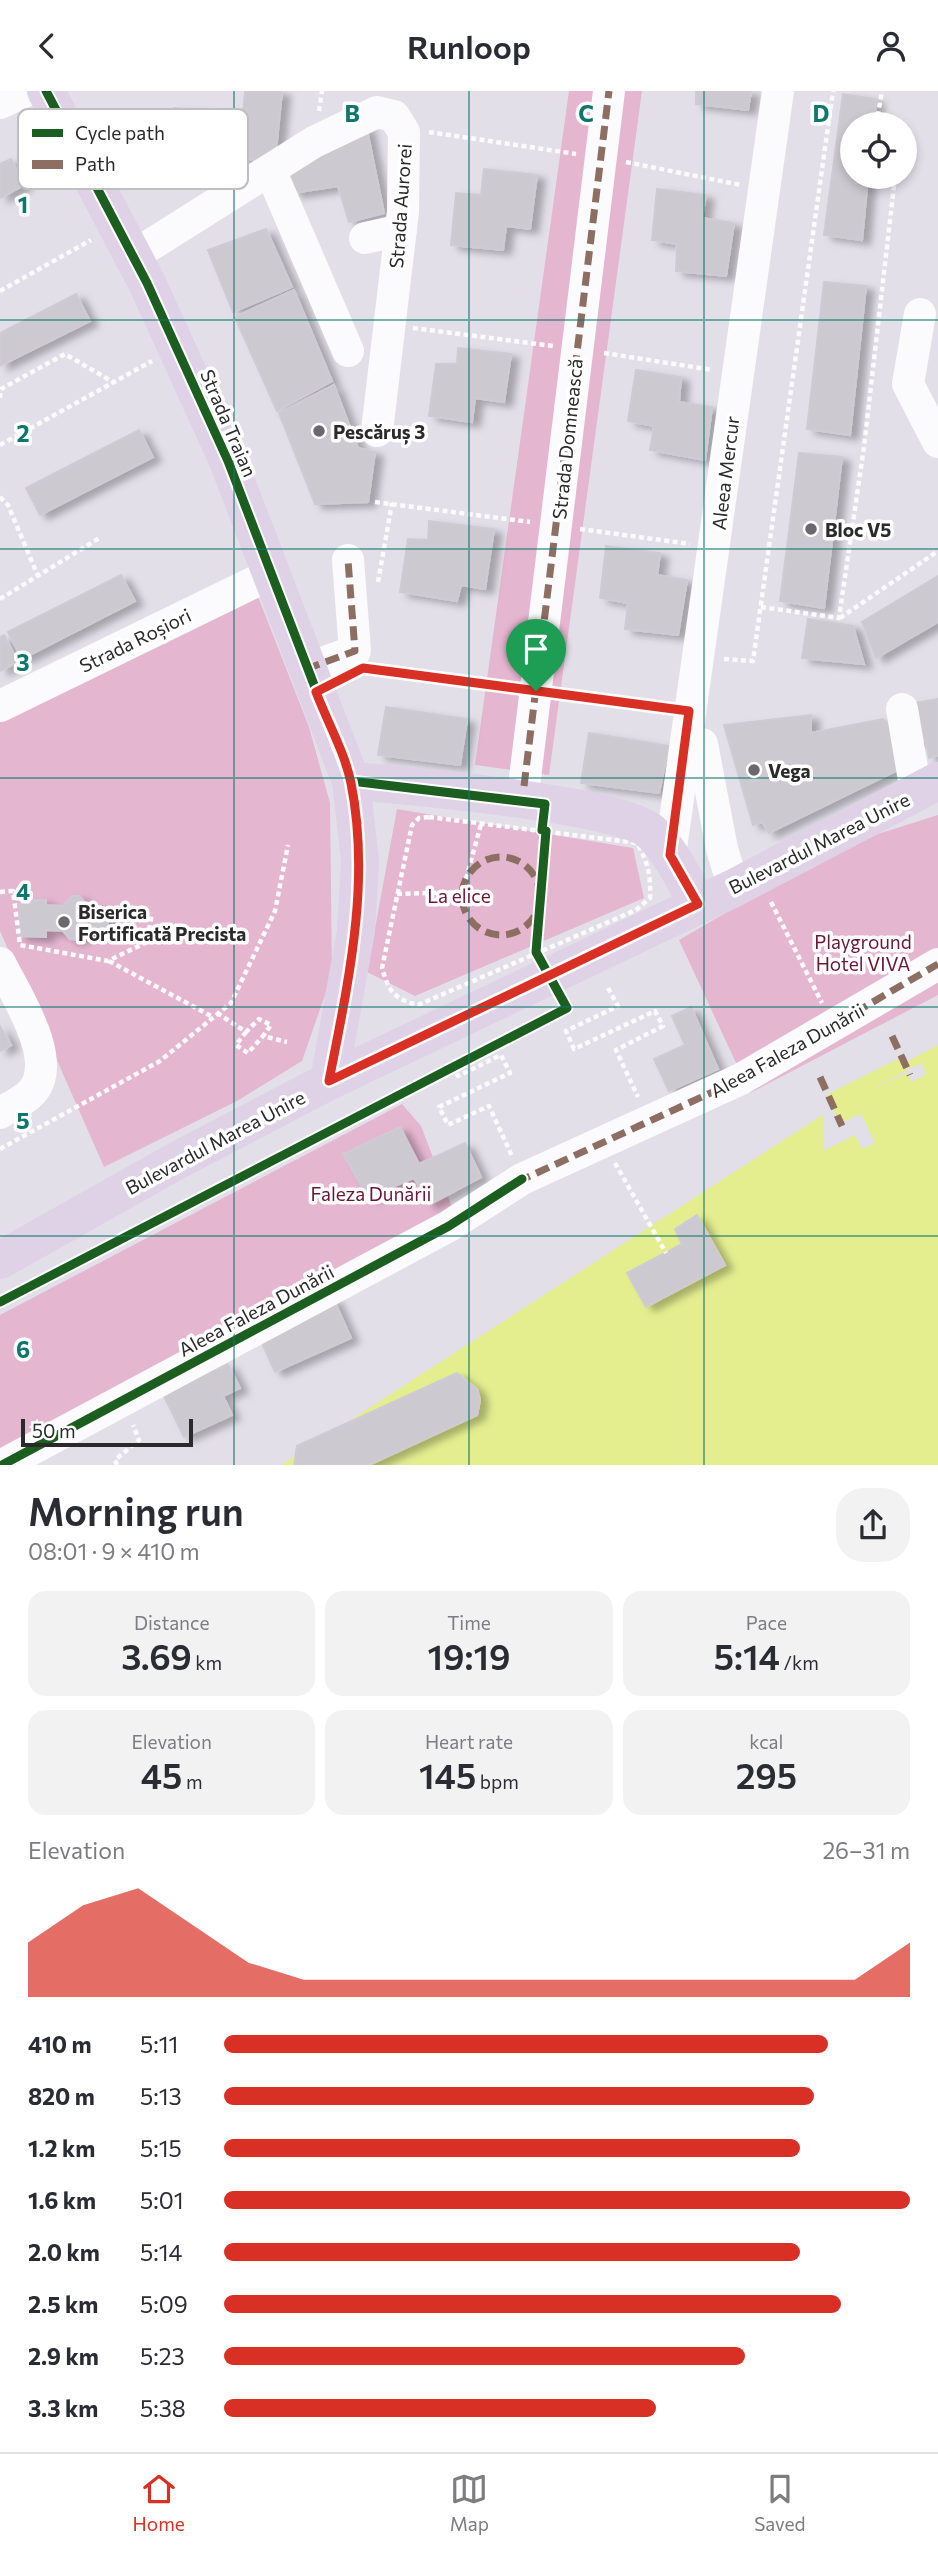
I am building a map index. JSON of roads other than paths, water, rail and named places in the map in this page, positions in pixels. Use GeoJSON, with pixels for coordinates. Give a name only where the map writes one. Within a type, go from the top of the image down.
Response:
{"type":"FeatureCollection","features":[{"type":"Feature","properties":{"kind":"main road","name":"Strada Traian"},"geometry":{"type":"LineString","coordinates":[[46,91],[55,109]]}},
{"type":"Feature","properties":{"kind":"main road","name":"Strada Traian"},"geometry":{"type":"LineString","coordinates":[[98,189],[133,256],[228,461],[351,781],[360,861],[356,931],[329,1081]]}},
{"type":"Feature","properties":{"kind":"main road"},"geometry":{"type":"LineString","coordinates":[[351,781],[620,815],[651,831],[670,855],[698,904]]}},
{"type":"Feature","properties":{"kind":"main road","name":"Bulevardul Marea Unire"},"geometry":{"type":"LineString","coordinates":[[0,1261],[178,1160],[329,1081],[734,888],[927,787]]}},
{"type":"Feature","properties":{"kind":"street"},"geometry":{"type":"LineString","coordinates":[[0,103],[26,91]]}},
{"type":"Feature","properties":{"kind":"street","name":"Strada Domnească"},"geometry":{"type":"LineString","coordinates":[[524,786],[609,91]]}},
{"type":"Feature","properties":{"kind":"street","name":"Aleea Mercur"},"geometry":{"type":"LineString","coordinates":[[670,855],[778,91]]}},
{"type":"Feature","properties":{"kind":"street","name":"Strada Aurorei"},"geometry":{"type":"LineString","coordinates":[[248,186],[314,142],[377,112],[394,116],[404,132],[401,230],[377,431]]}},
{"type":"Feature","properties":{"kind":"street"},"geometry":{"type":"LineString","coordinates":[[271,172],[348,351]]}},
{"type":"Feature","properties":{"kind":"street","name":"Strada Aurorei"},"geometry":{"type":"LineString","coordinates":[[133,256],[243,189]]}},
{"type":"Feature","properties":{"kind":"street"},"geometry":{"type":"LineString","coordinates":[[365,238],[401,230]]}},
{"type":"Feature","properties":{"kind":"street"},"geometry":{"type":"LineString","coordinates":[[920,314],[908,384],[938,442]]}},
{"type":"Feature","properties":{"kind":"street"},"geometry":{"type":"LineString","coordinates":[[306,669],[355,651],[348,559]]}},
{"type":"Feature","properties":{"kind":"street","name":"Strada Roșiori"},"geometry":{"type":"LineString","coordinates":[[0,706],[271,574]]}},
{"type":"Feature","properties":{"kind":"street"},"geometry":{"type":"LineString","coordinates":[[902,709],[927,787]]}},
{"type":"Feature","properties":{"kind":"street"},"geometry":{"type":"LineString","coordinates":[[702,744],[722,849],[734,888]]}},
{"type":"Feature","properties":{"kind":"street"},"geometry":{"type":"LineString","coordinates":[[0,963],[31,1026],[40,1051],[42,1073],[32,1093],[0,1113]]}},
{"type":"Feature","properties":{"kind":"street","name":"Aleea Faleza Dunării"},"geometry":{"type":"LineString","coordinates":[[2,1465],[449,1226],[522,1179],[741,1079],[938,964]]}},
{"type":"Feature","properties":{"kind":"place","name":"Pescăruș 3"},"geometry":{"type":"Point","coordinates":[319,431]}},
{"type":"Feature","properties":{"kind":"place","name":"Bloc V5"},"geometry":{"type":"Point","coordinates":[811,529]}},
{"type":"Feature","properties":{"kind":"place","name":"Vega"},"geometry":{"type":"Point","coordinates":[754,770]}},
{"type":"Feature","properties":{"kind":"place","name":"Biserica Fortificată Precista"},"geometry":{"type":"Point","coordinates":[64,922]}},
{"type":"Feature","properties":{"kind":"park label","name":"La elice"},"geometry":{"type":"Point","coordinates":[459,895]}},
{"type":"Feature","properties":{"kind":"park label","name":"Playground Hotel VIVA"},"geometry":{"type":"Point","coordinates":[863,952]}},
{"type":"Feature","properties":{"kind":"park label","name":"Faleza Dunării"},"geometry":{"type":"Point","coordinates":[371,1193]}}]}
